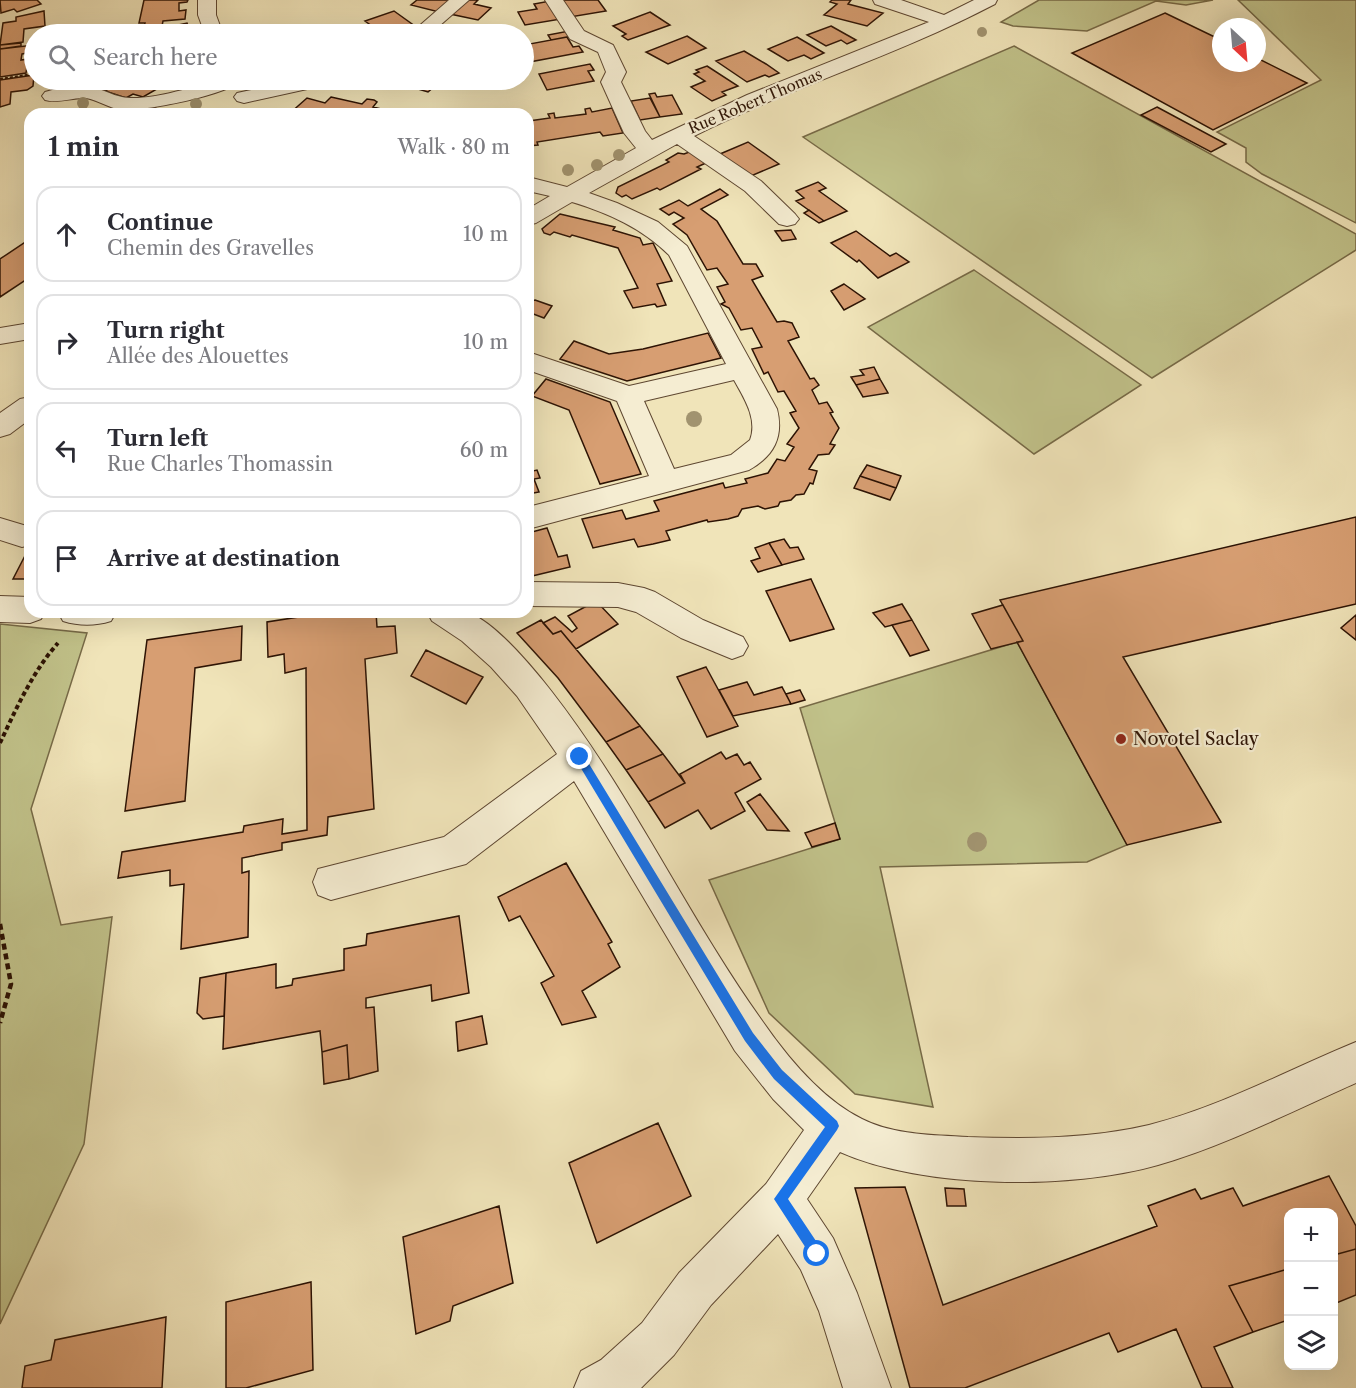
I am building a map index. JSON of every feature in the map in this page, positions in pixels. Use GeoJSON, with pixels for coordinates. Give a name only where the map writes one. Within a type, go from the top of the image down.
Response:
{"type":"FeatureCollection","features":[{"type":"Feature","properties":{"kind":"street"},"geometry":{"type":"LineString","coordinates":[[207,0],[207,15],[210,24]]}},
{"type":"Feature","properties":{"kind":"street"},"geometry":{"type":"LineString","coordinates":[[431,24],[460,0]]}},
{"type":"Feature","properties":{"kind":"street"},"geometry":{"type":"LineString","coordinates":[[554,0],[577,35],[606,48],[616,72],[611,82],[635,133],[649,150]]}},
{"type":"Feature","properties":{"kind":"street"},"geometry":{"type":"LineString","coordinates":[[882,0],[934,17],[944,23]]}},
{"type":"Feature","properties":{"kind":"street","name":"Rue Robert Thomas"},"geometry":{"type":"LineString","coordinates":[[534,214],[649,150],[754,99],[944,23],[988,0]]}},
{"type":"Feature","properties":{"kind":"street"},"geometry":{"type":"LineString","coordinates":[[52,96],[88,92],[122,104],[143,103],[206,90]]}},
{"type":"Feature","properties":{"kind":"street"},"geometry":{"type":"LineString","coordinates":[[244,97],[277,90]]}},
{"type":"Feature","properties":{"kind":"street"},"geometry":{"type":"LineString","coordinates":[[678,135],[753,186],[787,219]]}},
{"type":"Feature","properties":{"kind":"street"},"geometry":{"type":"LineString","coordinates":[[534,185],[569,193],[646,225],[670,241],[679,251],[763,409],[768,423],[763,445],[753,455],[739,463],[534,516]]}},
{"type":"Feature","properties":{"kind":"street"},"geometry":{"type":"LineString","coordinates":[[0,336],[24,333]]}},
{"type":"Feature","properties":{"kind":"street"},"geometry":{"type":"LineString","coordinates":[[534,363],[628,395],[741,369]]}},
{"type":"Feature","properties":{"kind":"street"},"geometry":{"type":"LineString","coordinates":[[628,395],[666,483]]}},
{"type":"Feature","properties":{"kind":"street"},"geometry":{"type":"LineString","coordinates":[[0,427],[24,410]]}},
{"type":"Feature","properties":{"kind":"street"},"geometry":{"type":"LineString","coordinates":[[534,594],[618,595],[644,601],[692,629],[732,646]]}},
{"type":"Feature","properties":{"kind":"street"},"geometry":{"type":"LineString","coordinates":[[0,609],[24,610]]}},
{"type":"Feature","properties":{"kind":"street"},"geometry":{"type":"LineString","coordinates":[[452,618],[488,643],[510,665],[580,757],[749,1037],[778,1074],[833,1126],[872,1145],[900,1152],[950,1158],[1018,1161],[1084,1156],[1145,1146],[1196,1131],[1356,1062]]}},
{"type":"Feature","properties":{"kind":"street"},"geometry":{"type":"LineString","coordinates":[[331,882],[453,852],[580,757]]}},
{"type":"Feature","properties":{"kind":"street"},"geometry":{"type":"LineString","coordinates":[[597,1388],[618,1377],[658,1339],[695,1289],[781,1199],[833,1126]]}},
{"type":"Feature","properties":{"kind":"street"},"geometry":{"type":"LineString","coordinates":[[781,1199],[817,1254],[841,1309],[867,1388]]}},
{"type":"Feature","properties":{"kind":"path"},"geometry":{"type":"LineString","coordinates":[[0,79],[24,75]]}},
{"type":"Feature","properties":{"kind":"path"},"geometry":{"type":"LineString","coordinates":[[0,743],[50,652],[86,618]]}},
{"type":"Feature","properties":{"kind":"path"},"geometry":{"type":"LineString","coordinates":[[0,924],[12,984],[0,1023]]}},
{"type":"Feature","properties":{"kind":"green space"},"geometry":{"type":"Polygon","coordinates":[[[1039,0],[1213,0],[1186,5],[1156,1],[1087,31],[1013,26],[1001,22],[1039,0]]]}},
{"type":"Feature","properties":{"kind":"green space"},"geometry":{"type":"Polygon","coordinates":[[[1238,0],[1356,0],[1356,223],[1262,174],[1246,162],[1246,148],[1217,132],[1321,80],[1266,27],[1266,18],[1257,18],[1238,0]]]}},
{"type":"Feature","properties":{"kind":"green space"},"geometry":{"type":"Polygon","coordinates":[[[1014,46],[1356,234],[1356,250],[1152,378],[803,137],[1014,46]]]}},
{"type":"Feature","properties":{"kind":"green space"},"geometry":{"type":"Polygon","coordinates":[[[974,270],[1141,385],[1034,454],[868,327],[974,270]]]}},
{"type":"Feature","properties":{"kind":"green space"},"geometry":{"type":"Polygon","coordinates":[[[0,624],[87,633],[31,809],[61,925],[112,917],[84,1144],[0,1324],[0,624]]]}},
{"type":"Feature","properties":{"kind":"green space"},"geometry":{"type":"Polygon","coordinates":[[[1017,642],[1127,845],[1087,862],[880,867],[933,1107],[855,1094],[769,1013],[709,880],[840,839],[800,708],[1017,642]]]}},
{"type":"Feature","properties":{"kind":"building"},"geometry":{"type":"Polygon","coordinates":[[[0,0],[37,0],[41,4],[17,12],[14,9],[1,13],[0,0]]]}},
{"type":"Feature","properties":{"kind":"building"},"geometry":{"type":"Polygon","coordinates":[[[144,0],[188,0],[179,3],[179,11],[186,10],[185,19],[163,21],[162,24],[139,23],[144,0]]]}},
{"type":"Feature","properties":{"kind":"building"},"geometry":{"type":"Polygon","coordinates":[[[417,0],[453,0],[439,12],[411,5],[417,0]]]}},
{"type":"Feature","properties":{"kind":"building"},"geometry":{"type":"Polygon","coordinates":[[[466,0],[478,0],[474,4],[491,8],[478,20],[450,14],[466,0]]]}},
{"type":"Feature","properties":{"kind":"building"},"geometry":{"type":"Polygon","coordinates":[[[559,0],[598,0],[606,11],[570,17],[559,0]]]}},
{"type":"Feature","properties":{"kind":"building"},"geometry":{"type":"Polygon","coordinates":[[[832,0],[851,0],[848,4],[883,13],[867,26],[824,15],[837,4],[830,2],[832,0]]]}},
{"type":"Feature","properties":{"kind":"building"},"geometry":{"type":"Polygon","coordinates":[[[550,1],[561,19],[524,24],[518,12],[537,9],[534,4],[550,1]]]}},
{"type":"Feature","properties":{"kind":"building"},"geometry":{"type":"Polygon","coordinates":[[[44,11],[45,24],[24,24],[23,42],[0,45],[3,23],[16,21],[16,17],[44,11]]]}},
{"type":"Feature","properties":{"kind":"building"},"geometry":{"type":"Polygon","coordinates":[[[394,11],[412,24],[369,24],[365,21],[394,11]]]}},
{"type":"Feature","properties":{"kind":"building"},"geometry":{"type":"Polygon","coordinates":[[[650,12],[670,25],[628,40],[622,36],[626,34],[613,26],[650,12]]]}},
{"type":"Feature","properties":{"kind":"building"},"geometry":{"type":"Polygon","coordinates":[[[1165,13],[1212,36],[1212,72],[1266,72],[1266,62],[1307,83],[1213,130],[1072,53],[1165,13]]]}},
{"type":"Feature","properties":{"kind":"building"},"geometry":{"type":"Polygon","coordinates":[[[831,26],[856,40],[847,44],[841,40],[826,46],[807,35],[831,26]]]}},
{"type":"Feature","properties":{"kind":"building"},"geometry":{"type":"Polygon","coordinates":[[[569,31],[572,36],[551,40],[548,35],[569,31]]]}},
{"type":"Feature","properties":{"kind":"building"},"geometry":{"type":"Polygon","coordinates":[[[687,36],[706,48],[668,64],[646,52],[687,36]]]}},
{"type":"Feature","properties":{"kind":"building"},"geometry":{"type":"Polygon","coordinates":[[[567,37],[573,47],[579,46],[583,52],[534,61],[534,43],[567,37]]]}},
{"type":"Feature","properties":{"kind":"building"},"geometry":{"type":"Polygon","coordinates":[[[797,37],[824,53],[811,59],[804,55],[788,61],[768,49],[797,37]]]}},
{"type":"Feature","properties":{"kind":"building"},"geometry":{"type":"Polygon","coordinates":[[[21,43],[21,46],[0,49],[0,45],[21,43]]]}},
{"type":"Feature","properties":{"kind":"building"},"geometry":{"type":"Polygon","coordinates":[[[24,46],[21,60],[24,60],[24,73],[0,77],[0,49],[24,46]]]}},
{"type":"Feature","properties":{"kind":"building"},"geometry":{"type":"Polygon","coordinates":[[[744,51],[779,73],[769,77],[765,75],[747,82],[716,61],[744,51]]]}},
{"type":"Feature","properties":{"kind":"building"},"geometry":{"type":"Polygon","coordinates":[[[590,64],[594,70],[588,71],[594,81],[547,90],[539,74],[590,64]]]}},
{"type":"Feature","properties":{"kind":"building"},"geometry":{"type":"Polygon","coordinates":[[[707,66],[738,86],[722,92],[726,95],[712,101],[691,87],[705,81],[694,74],[699,72],[696,70],[707,66]]]}},
{"type":"Feature","properties":{"kind":"building"},"geometry":{"type":"Polygon","coordinates":[[[24,76],[24,90],[27,90],[11,92],[10,104],[0,107],[0,80],[24,76]]]}},
{"type":"Feature","properties":{"kind":"building"},"geometry":{"type":"Polygon","coordinates":[[[155,90],[143,97],[133,94],[126,98],[105,91],[155,90]]]}},
{"type":"Feature","properties":{"kind":"building"},"geometry":{"type":"Polygon","coordinates":[[[655,93],[657,97],[672,95],[682,114],[660,117],[649,94],[655,93]]]}},
{"type":"Feature","properties":{"kind":"building"},"geometry":{"type":"Polygon","coordinates":[[[331,97],[362,104],[367,99],[377,102],[373,107],[377,108],[296,108],[307,98],[325,103],[331,97]]]}},
{"type":"Feature","properties":{"kind":"building"},"geometry":{"type":"Polygon","coordinates":[[[650,98],[660,117],[640,120],[631,101],[650,98]]]}},
{"type":"Feature","properties":{"kind":"building"},"geometry":{"type":"Polygon","coordinates":[[[1157,107],[1226,144],[1211,152],[1141,115],[1157,107]]]}},
{"type":"Feature","properties":{"kind":"building"},"geometry":{"type":"Polygon","coordinates":[[[590,108],[592,112],[612,108],[623,133],[603,136],[600,132],[537,142],[538,145],[534,145],[534,120],[550,118],[548,114],[554,113],[555,118],[586,114],[585,109],[590,108]]]}},
{"type":"Feature","properties":{"kind":"building"},"geometry":{"type":"Polygon","coordinates":[[[748,142],[779,164],[751,176],[720,154],[748,142]]]}},
{"type":"Feature","properties":{"kind":"building"},"geometry":{"type":"Polygon","coordinates":[[[692,151],[708,162],[697,167],[701,169],[660,190],[657,188],[632,199],[616,193],[618,187],[669,162],[666,160],[678,153],[684,154],[692,151]]]}},
{"type":"Feature","properties":{"kind":"building"},"geometry":{"type":"Polygon","coordinates":[[[818,182],[826,188],[819,191],[847,211],[824,221],[796,201],[804,198],[796,191],[818,182]]]}},
{"type":"Feature","properties":{"kind":"building"},"geometry":{"type":"Polygon","coordinates":[[[720,189],[728,195],[701,209],[717,221],[743,264],[756,264],[763,276],[752,280],[777,322],[792,323],[799,337],[788,341],[810,379],[814,378],[819,385],[812,390],[819,404],[827,402],[833,412],[830,413],[839,428],[830,444],[835,445],[829,454],[818,455],[809,469],[817,471],[813,484],[810,483],[804,494],[780,502],[778,506],[765,509],[758,506],[742,509],[738,516],[728,519],[708,522],[707,520],[666,531],[670,540],[653,544],[638,547],[634,539],[593,548],[582,519],[622,510],[626,519],[659,511],[654,501],[723,483],[725,488],[747,483],[745,479],[768,473],[777,459],[785,461],[794,447],[787,444],[799,428],[790,413],[796,411],[784,391],[778,392],[768,372],[764,374],[752,349],[762,347],[752,328],[741,330],[729,308],[721,304],[725,302],[717,287],[728,284],[717,268],[707,270],[687,235],[673,224],[684,218],[674,212],[669,215],[660,209],[679,200],[688,206],[720,189]]]}},
{"type":"Feature","properties":{"kind":"building"},"geometry":{"type":"Polygon","coordinates":[[[809,210],[824,221],[819,223],[804,213],[809,210]]]}},
{"type":"Feature","properties":{"kind":"building"},"geometry":{"type":"Polygon","coordinates":[[[560,214],[615,227],[613,230],[640,238],[643,245],[653,243],[672,281],[657,284],[666,305],[657,307],[655,304],[633,308],[624,291],[638,288],[618,248],[572,235],[570,237],[554,232],[550,235],[544,233],[542,229],[560,214]]]}},
{"type":"Feature","properties":{"kind":"building"},"geometry":{"type":"Polygon","coordinates":[[[791,230],[796,239],[782,241],[775,231],[791,230]]]}},
{"type":"Feature","properties":{"kind":"building"},"geometry":{"type":"Polygon","coordinates":[[[856,231],[890,256],[896,253],[909,262],[878,278],[859,260],[857,262],[831,243],[856,231]]]}},
{"type":"Feature","properties":{"kind":"building"},"geometry":{"type":"Polygon","coordinates":[[[24,243],[24,281],[0,297],[0,259],[24,243]]]}},
{"type":"Feature","properties":{"kind":"building"},"geometry":{"type":"Polygon","coordinates":[[[844,284],[865,299],[844,310],[831,291],[844,284]]]}},
{"type":"Feature","properties":{"kind":"building"},"geometry":{"type":"Polygon","coordinates":[[[534,300],[552,306],[544,318],[534,314],[534,300]]]}},
{"type":"Feature","properties":{"kind":"building"},"geometry":{"type":"Polygon","coordinates":[[[708,333],[721,358],[627,381],[560,359],[574,341],[609,354],[643,349],[708,333]]]}},
{"type":"Feature","properties":{"kind":"building"},"geometry":{"type":"Polygon","coordinates":[[[874,367],[880,379],[856,385],[851,377],[864,375],[860,370],[874,367]]]}},
{"type":"Feature","properties":{"kind":"building"},"geometry":{"type":"Polygon","coordinates":[[[546,379],[610,402],[641,474],[600,484],[569,410],[534,397],[546,379]]]}},
{"type":"Feature","properties":{"kind":"building"},"geometry":{"type":"Polygon","coordinates":[[[880,379],[888,393],[863,397],[856,385],[880,379]]]}},
{"type":"Feature","properties":{"kind":"building"},"geometry":{"type":"Polygon","coordinates":[[[867,465],[901,476],[896,488],[860,476],[867,465]]]}},
{"type":"Feature","properties":{"kind":"building"},"geometry":{"type":"Polygon","coordinates":[[[537,470],[540,478],[534,479],[534,471],[537,470]]]}},
{"type":"Feature","properties":{"kind":"building"},"geometry":{"type":"Polygon","coordinates":[[[860,476],[896,488],[890,500],[854,488],[860,476]]]}},
{"type":"Feature","properties":{"kind":"building"},"geometry":{"type":"Polygon","coordinates":[[[534,479],[539,492],[534,493],[534,479]]]}},
{"type":"Feature","properties":{"kind":"building","name":"Novotel Saclay"},"geometry":{"type":"Polygon","coordinates":[[[1356,517],[1356,604],[1123,657],[1221,822],[1127,845],[1017,642],[1023,641],[1000,600],[1356,517]]]}},
{"type":"Feature","properties":{"kind":"building"},"geometry":{"type":"Polygon","coordinates":[[[547,528],[558,557],[567,555],[570,567],[534,576],[534,531],[547,528]]]}},
{"type":"Feature","properties":{"kind":"building"},"geometry":{"type":"Polygon","coordinates":[[[784,539],[790,548],[798,547],[804,559],[782,565],[769,543],[784,539]]]}},
{"type":"Feature","properties":{"kind":"building"},"geometry":{"type":"Polygon","coordinates":[[[769,543],[782,565],[758,572],[751,561],[760,558],[755,548],[769,543]]]}},
{"type":"Feature","properties":{"kind":"building"},"geometry":{"type":"Polygon","coordinates":[[[24,558],[24,579],[13,579],[24,558]]]}},
{"type":"Feature","properties":{"kind":"building"},"geometry":{"type":"Polygon","coordinates":[[[811,579],[834,629],[790,641],[766,591],[811,579]]]}},
{"type":"Feature","properties":{"kind":"building"},"geometry":{"type":"Polygon","coordinates":[[[596,601],[618,624],[576,649],[561,631],[553,634],[543,623],[555,617],[572,632],[577,628],[568,616],[596,601]]]}},
{"type":"Feature","properties":{"kind":"building"},"geometry":{"type":"Polygon","coordinates":[[[902,604],[912,620],[885,627],[873,613],[902,604]]]}},
{"type":"Feature","properties":{"kind":"building"},"geometry":{"type":"Polygon","coordinates":[[[1003,605],[1023,641],[991,649],[972,614],[1003,605]]]}},
{"type":"Feature","properties":{"kind":"building"},"geometry":{"type":"Polygon","coordinates":[[[1356,615],[1356,640],[1341,628],[1356,615]]]}},
{"type":"Feature","properties":{"kind":"building"},"geometry":{"type":"Polygon","coordinates":[[[293,618],[376,618],[377,627],[395,626],[397,653],[365,659],[374,809],[328,817],[327,835],[282,843],[282,850],[242,858],[242,873],[249,871],[248,937],[181,949],[184,884],[170,886],[170,870],[118,878],[122,852],[243,832],[244,826],[283,819],[282,834],[307,830],[306,668],[285,673],[284,654],[268,657],[267,622],[293,618]]]}},
{"type":"Feature","properties":{"kind":"building"},"geometry":{"type":"Polygon","coordinates":[[[541,620],[553,634],[561,631],[640,726],[606,742],[558,678],[517,633],[541,620]]]}},
{"type":"Feature","properties":{"kind":"building"},"geometry":{"type":"Polygon","coordinates":[[[912,620],[929,650],[910,656],[892,625],[912,620]]]}},
{"type":"Feature","properties":{"kind":"building"},"geometry":{"type":"Polygon","coordinates":[[[242,626],[241,660],[195,668],[185,801],[125,811],[147,640],[242,626]]]}},
{"type":"Feature","properties":{"kind":"building"},"geometry":{"type":"Polygon","coordinates":[[[426,650],[483,677],[466,704],[411,676],[426,650]]]}},
{"type":"Feature","properties":{"kind":"building"},"geometry":{"type":"Polygon","coordinates":[[[706,667],[738,726],[707,737],[677,677],[706,667]]]}},
{"type":"Feature","properties":{"kind":"building"},"geometry":{"type":"Polygon","coordinates":[[[747,682],[754,695],[782,687],[791,704],[733,716],[719,690],[747,682]]]}},
{"type":"Feature","properties":{"kind":"building"},"geometry":{"type":"Polygon","coordinates":[[[800,690],[805,700],[791,704],[786,694],[800,690]]]}},
{"type":"Feature","properties":{"kind":"building"},"geometry":{"type":"Polygon","coordinates":[[[640,726],[663,754],[626,770],[606,742],[640,726]]]}},
{"type":"Feature","properties":{"kind":"building"},"geometry":{"type":"Polygon","coordinates":[[[721,752],[726,759],[737,754],[744,765],[750,762],[761,779],[735,793],[745,811],[711,829],[698,810],[665,828],[648,802],[685,783],[680,774],[721,752]]]}},
{"type":"Feature","properties":{"kind":"building"},"geometry":{"type":"Polygon","coordinates":[[[663,754],[685,783],[648,802],[626,770],[663,754]]]}},
{"type":"Feature","properties":{"kind":"building"},"geometry":{"type":"Polygon","coordinates":[[[760,794],[789,831],[767,830],[747,802],[760,794]]]}},
{"type":"Feature","properties":{"kind":"building"},"geometry":{"type":"Polygon","coordinates":[[[835,823],[840,839],[812,847],[805,833],[835,823]]]}},
{"type":"Feature","properties":{"kind":"building"},"geometry":{"type":"Polygon","coordinates":[[[566,863],[612,942],[608,944],[620,967],[582,991],[596,1017],[562,1025],[541,983],[554,976],[520,916],[509,921],[498,897],[566,863]]]}},
{"type":"Feature","properties":{"kind":"building"},"geometry":{"type":"Polygon","coordinates":[[[459,916],[469,993],[432,1001],[431,985],[366,998],[366,1008],[374,1007],[378,1071],[349,1079],[347,1045],[322,1052],[320,1031],[223,1049],[226,973],[276,964],[276,988],[292,985],[293,979],[344,970],[344,949],[366,945],[367,934],[459,916]]]}},
{"type":"Feature","properties":{"kind":"building"},"geometry":{"type":"Polygon","coordinates":[[[226,973],[224,1016],[203,1019],[197,1013],[200,978],[226,973]]]}},
{"type":"Feature","properties":{"kind":"building"},"geometry":{"type":"Polygon","coordinates":[[[482,1016],[487,1044],[458,1051],[456,1022],[482,1016]]]}},
{"type":"Feature","properties":{"kind":"building"},"geometry":{"type":"Polygon","coordinates":[[[347,1045],[349,1079],[324,1084],[322,1052],[347,1045]]]}},
{"type":"Feature","properties":{"kind":"building"},"geometry":{"type":"Polygon","coordinates":[[[658,1123],[691,1196],[597,1243],[569,1163],[658,1123]]]}},
{"type":"Feature","properties":{"kind":"building"},"geometry":{"type":"Polygon","coordinates":[[[1329,1176],[1356,1226],[1356,1249],[1338,1254],[1338,1208],[1284,1208],[1284,1270],[1229,1286],[1253,1332],[1214,1347],[1233,1388],[1202,1388],[1176,1329],[1118,1352],[1109,1333],[965,1388],[910,1388],[855,1188],[905,1187],[943,1305],[1157,1226],[1148,1206],[1195,1189],[1201,1199],[1233,1188],[1243,1206],[1329,1176]]]}},
{"type":"Feature","properties":{"kind":"building"},"geometry":{"type":"Polygon","coordinates":[[[945,1188],[964,1189],[966,1206],[947,1206],[945,1188]]]}},
{"type":"Feature","properties":{"kind":"building"},"geometry":{"type":"Polygon","coordinates":[[[499,1206],[513,1283],[453,1306],[450,1321],[416,1334],[403,1237],[499,1206]]]}},
{"type":"Feature","properties":{"kind":"building"},"geometry":{"type":"Polygon","coordinates":[[[1356,1249],[1356,1295],[1338,1302],[1338,1262],[1338,1254],[1356,1249]]]}},
{"type":"Feature","properties":{"kind":"building"},"geometry":{"type":"Polygon","coordinates":[[[1284,1270],[1284,1321],[1253,1332],[1229,1286],[1284,1270]]]}},
{"type":"Feature","properties":{"kind":"building"},"geometry":{"type":"Polygon","coordinates":[[[311,1282],[313,1370],[246,1388],[226,1388],[226,1302],[311,1282]]]}},
{"type":"Feature","properties":{"kind":"building"},"geometry":{"type":"Polygon","coordinates":[[[166,1317],[162,1388],[22,1388],[25,1366],[51,1360],[55,1340],[166,1317]]]}},
{"type":"Feature","properties":{"kind":"place","name":"Novotel Saclay"},"geometry":{"type":"Point","coordinates":[1121,739]}},
{"type":"Feature","properties":{"kind":"route"},"geometry":{"type":"LineString","coordinates":[[580,757],[609,809],[749,1037],[778,1074],[833,1126],[781,1199],[817,1254]]}}]}
